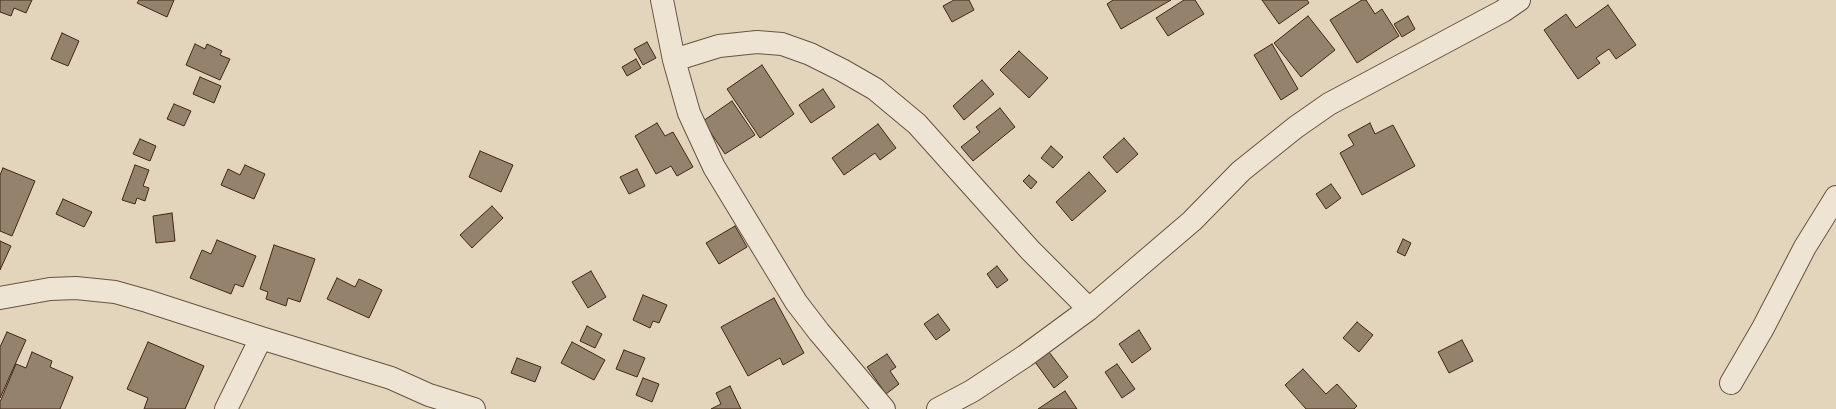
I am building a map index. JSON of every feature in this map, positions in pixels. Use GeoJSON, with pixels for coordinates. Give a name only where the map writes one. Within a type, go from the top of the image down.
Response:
{"type":"FeatureCollection","features":[{"type":"Feature","properties":{"kind":"street"},"geometry":{"type":"LineString","coordinates":[[662,0],[674,60],[689,113],[714,167],[796,302],[819,332],[884,409]]}},
{"type":"Feature","properties":{"kind":"street"},"geometry":{"type":"LineString","coordinates":[[938,409],[972,392],[1025,356],[1089,309],[1192,221],[1242,171],[1296,127],[1329,104],[1519,0]]}},
{"type":"Feature","properties":{"kind":"street"},"geometry":{"type":"LineString","coordinates":[[674,60],[719,46],[757,42],[782,44],[817,57],[875,89],[917,124],[1030,250],[1089,309]]}},
{"type":"Feature","properties":{"kind":"street"},"geometry":{"type":"LineString","coordinates":[[1732,383],[1763,328],[1805,247],[1836,197]]}},
{"type":"Feature","properties":{"kind":"street"},"geometry":{"type":"LineString","coordinates":[[0,298],[50,289],[76,288],[115,292],[391,378],[429,395],[474,409]]}},
{"type":"Feature","properties":{"kind":"street"},"geometry":{"type":"LineString","coordinates":[[226,409],[261,338]]}},
{"type":"Feature","properties":{"kind":"building"},"geometry":{"type":"Polygon","coordinates":[[[0,0],[32,0],[26,13],[14,8],[11,16],[0,12],[0,0]]]}},
{"type":"Feature","properties":{"kind":"building"},"geometry":{"type":"Polygon","coordinates":[[[139,0],[174,0],[167,17],[137,3],[139,0]]]}},
{"type":"Feature","properties":{"kind":"building"},"geometry":{"type":"Polygon","coordinates":[[[954,0],[969,0],[974,10],[952,22],[943,6],[954,0]]]}},
{"type":"Feature","properties":{"kind":"building"},"geometry":{"type":"Polygon","coordinates":[[[1113,0],[1171,0],[1121,29],[1107,4],[1113,0]]]}},
{"type":"Feature","properties":{"kind":"building"},"geometry":{"type":"Polygon","coordinates":[[[1184,0],[1195,0],[1204,14],[1168,36],[1156,18],[1184,0]]]}},
{"type":"Feature","properties":{"kind":"building"},"geometry":{"type":"Polygon","coordinates":[[[1262,0],[1307,0],[1309,3],[1279,24],[1262,0]]]}},
{"type":"Feature","properties":{"kind":"building"},"geometry":{"type":"Polygon","coordinates":[[[1362,0],[1366,0],[1375,14],[1382,9],[1399,36],[1357,63],[1330,20],[1362,0]]]}},
{"type":"Feature","properties":{"kind":"building"},"geometry":{"type":"Polygon","coordinates":[[[1608,5],[1636,45],[1616,59],[1609,49],[1596,58],[1600,63],[1578,79],[1544,30],[1566,14],[1576,28],[1608,5]]]}},
{"type":"Feature","properties":{"kind":"building"},"geometry":{"type":"Polygon","coordinates":[[[1308,16],[1335,50],[1301,77],[1274,43],[1308,16]]]}},
{"type":"Feature","properties":{"kind":"building"},"geometry":{"type":"Polygon","coordinates":[[[1408,16],[1415,29],[1402,37],[1394,24],[1408,16]]]}},
{"type":"Feature","properties":{"kind":"building"},"geometry":{"type":"Polygon","coordinates":[[[62,33],[79,41],[68,66],[51,59],[62,33]]]}},
{"type":"Feature","properties":{"kind":"building"},"geometry":{"type":"Polygon","coordinates":[[[647,42],[656,58],[643,65],[634,49],[647,42]]]}},
{"type":"Feature","properties":{"kind":"building"},"geometry":{"type":"Polygon","coordinates":[[[195,44],[205,49],[207,44],[222,51],[220,55],[230,59],[220,80],[186,65],[195,44]]]}},
{"type":"Feature","properties":{"kind":"building"},"geometry":{"type":"Polygon","coordinates":[[[1272,44],[1298,89],[1281,100],[1254,55],[1272,44]]]}},
{"type":"Feature","properties":{"kind":"building"},"geometry":{"type":"Polygon","coordinates":[[[1019,51],[1048,78],[1029,98],[1000,70],[1019,51]]]}},
{"type":"Feature","properties":{"kind":"building"},"geometry":{"type":"Polygon","coordinates":[[[636,59],[641,68],[627,76],[622,67],[636,59]]]}},
{"type":"Feature","properties":{"kind":"building"},"geometry":{"type":"Polygon","coordinates":[[[762,65],[794,114],[760,138],[727,89],[762,65]]]}},
{"type":"Feature","properties":{"kind":"building"},"geometry":{"type":"Polygon","coordinates":[[[200,77],[221,86],[214,103],[193,94],[200,77]]]}},
{"type":"Feature","properties":{"kind":"building"},"geometry":{"type":"Polygon","coordinates":[[[982,80],[994,94],[964,120],[953,106],[982,80]]]}},
{"type":"Feature","properties":{"kind":"building"},"geometry":{"type":"Polygon","coordinates":[[[823,89],[835,107],[811,123],[799,105],[823,89]]]}},
{"type":"Feature","properties":{"kind":"building"},"geometry":{"type":"Polygon","coordinates":[[[732,101],[755,135],[725,154],[703,121],[732,101]]]}},
{"type":"Feature","properties":{"kind":"building"},"geometry":{"type":"Polygon","coordinates":[[[174,104],[191,111],[184,126],[167,119],[174,104]]]}},
{"type":"Feature","properties":{"kind":"building"},"geometry":{"type":"Polygon","coordinates":[[[1000,108],[1015,127],[973,161],[961,147],[980,132],[976,127],[1000,108]]]}},
{"type":"Feature","properties":{"kind":"building"},"geometry":{"type":"Polygon","coordinates":[[[657,123],[665,136],[673,132],[693,167],[677,176],[671,166],[656,174],[635,136],[657,123]]]}},
{"type":"Feature","properties":{"kind":"building"},"geometry":{"type":"Polygon","coordinates":[[[1370,123],[1375,134],[1393,125],[1415,166],[1362,195],[1340,153],[1354,145],[1348,135],[1370,123]]]}},
{"type":"Feature","properties":{"kind":"building"},"geometry":{"type":"Polygon","coordinates":[[[878,124],[896,148],[880,160],[875,153],[844,175],[832,158],[878,124]]]}},
{"type":"Feature","properties":{"kind":"building"},"geometry":{"type":"Polygon","coordinates":[[[1124,138],[1138,154],[1117,173],[1103,157],[1124,138]]]}},
{"type":"Feature","properties":{"kind":"building"},"geometry":{"type":"Polygon","coordinates":[[[140,139],[156,146],[150,161],[133,154],[140,139]]]}},
{"type":"Feature","properties":{"kind":"building"},"geometry":{"type":"Polygon","coordinates":[[[1051,146],[1063,157],[1053,168],[1041,158],[1051,146]]]}},
{"type":"Feature","properties":{"kind":"building"},"geometry":{"type":"Polygon","coordinates":[[[480,151],[513,165],[501,192],[469,177],[480,151]]]}},
{"type":"Feature","properties":{"kind":"building"},"geometry":{"type":"Polygon","coordinates":[[[135,165],[149,170],[143,186],[149,188],[145,201],[137,198],[135,204],[122,200],[135,165]]]}},
{"type":"Feature","properties":{"kind":"building"},"geometry":{"type":"Polygon","coordinates":[[[245,165],[265,174],[254,199],[221,185],[228,169],[240,175],[245,165]]]}},
{"type":"Feature","properties":{"kind":"building"},"geometry":{"type":"Polygon","coordinates":[[[3,168],[35,181],[12,236],[0,231],[0,175],[3,168]]]}},
{"type":"Feature","properties":{"kind":"building"},"geometry":{"type":"Polygon","coordinates":[[[637,169],[645,186],[629,194],[620,177],[637,169]]]}},
{"type":"Feature","properties":{"kind":"building"},"geometry":{"type":"Polygon","coordinates":[[[1089,172],[1106,191],[1072,221],[1056,202],[1089,172]]]}},
{"type":"Feature","properties":{"kind":"building"},"geometry":{"type":"Polygon","coordinates":[[[1029,175],[1037,182],[1031,189],[1023,181],[1029,175]]]}},
{"type":"Feature","properties":{"kind":"building"},"geometry":{"type":"Polygon","coordinates":[[[1331,184],[1341,198],[1326,209],[1316,194],[1331,184]]]}},
{"type":"Feature","properties":{"kind":"building"},"geometry":{"type":"Polygon","coordinates":[[[63,199],[92,212],[84,227],[56,214],[63,199]]]}},
{"type":"Feature","properties":{"kind":"building"},"geometry":{"type":"Polygon","coordinates":[[[492,206],[503,218],[472,248],[460,235],[492,206]]]}},
{"type":"Feature","properties":{"kind":"building"},"geometry":{"type":"Polygon","coordinates":[[[172,213],[175,241],[156,243],[153,216],[172,213]]]}},
{"type":"Feature","properties":{"kind":"building"},"geometry":{"type":"Polygon","coordinates":[[[735,226],[747,247],[719,264],[706,243],[735,226]]]}},
{"type":"Feature","properties":{"kind":"building"},"geometry":{"type":"Polygon","coordinates":[[[1403,239],[1411,243],[1405,256],[1397,252],[1403,239]]]}},
{"type":"Feature","properties":{"kind":"building"},"geometry":{"type":"Polygon","coordinates":[[[217,240],[256,256],[243,287],[235,284],[231,294],[190,278],[202,250],[211,254],[217,240]]]}},
{"type":"Feature","properties":{"kind":"building"},"geometry":{"type":"Polygon","coordinates":[[[0,241],[11,246],[0,270],[0,241]]]}},
{"type":"Feature","properties":{"kind":"building"},"geometry":{"type":"Polygon","coordinates":[[[274,245],[315,259],[300,302],[288,298],[286,306],[266,299],[268,292],[260,289],[274,245]]]}},
{"type":"Feature","properties":{"kind":"building"},"geometry":{"type":"Polygon","coordinates":[[[997,266],[1008,280],[997,288],[987,274],[997,266]]]}},
{"type":"Feature","properties":{"kind":"building"},"geometry":{"type":"Polygon","coordinates":[[[591,271],[606,297],[588,308],[572,282],[591,271]]]}},
{"type":"Feature","properties":{"kind":"building"},"geometry":{"type":"Polygon","coordinates":[[[337,278],[355,287],[359,279],[382,290],[369,318],[327,299],[337,278]]]}},
{"type":"Feature","properties":{"kind":"building"},"geometry":{"type":"Polygon","coordinates":[[[643,295],[667,305],[659,323],[653,321],[650,328],[633,320],[643,295]]]}},
{"type":"Feature","properties":{"kind":"building"},"geometry":{"type":"Polygon","coordinates":[[[774,298],[804,353],[783,365],[780,358],[748,376],[721,327],[774,298]]]}},
{"type":"Feature","properties":{"kind":"building"},"geometry":{"type":"Polygon","coordinates":[[[938,314],[950,330],[936,340],[924,324],[938,314]]]}},
{"type":"Feature","properties":{"kind":"building"},"geometry":{"type":"Polygon","coordinates":[[[1357,322],[1373,335],[1359,352],[1343,338],[1357,322]]]}},
{"type":"Feature","properties":{"kind":"building"},"geometry":{"type":"Polygon","coordinates":[[[587,326],[602,334],[595,348],[580,341],[587,326]]]}},
{"type":"Feature","properties":{"kind":"building"},"geometry":{"type":"Polygon","coordinates":[[[1139,330],[1151,349],[1132,363],[1119,344],[1139,330]]]}},
{"type":"Feature","properties":{"kind":"building"},"geometry":{"type":"Polygon","coordinates":[[[7,332],[26,340],[0,398],[0,347],[7,332]]]}},
{"type":"Feature","properties":{"kind":"building"},"geometry":{"type":"Polygon","coordinates":[[[1462,340],[1473,361],[1449,373],[1438,352],[1462,340]]]}},
{"type":"Feature","properties":{"kind":"building"},"geometry":{"type":"Polygon","coordinates":[[[148,342],[204,366],[185,409],[144,409],[148,398],[127,389],[148,342]]]}},
{"type":"Feature","properties":{"kind":"building"},"geometry":{"type":"Polygon","coordinates":[[[572,342],[605,360],[594,380],[561,363],[572,342]]]}},
{"type":"Feature","properties":{"kind":"building"},"geometry":{"type":"Polygon","coordinates":[[[624,350],[645,358],[637,377],[616,369],[624,350]]]}},
{"type":"Feature","properties":{"kind":"building"},"geometry":{"type":"Polygon","coordinates":[[[32,352],[52,361],[50,367],[73,377],[60,409],[0,409],[0,402],[16,364],[26,368],[32,352]]]}},
{"type":"Feature","properties":{"kind":"building"},"geometry":{"type":"Polygon","coordinates":[[[1049,352],[1068,377],[1054,388],[1035,362],[1049,352]]]}},
{"type":"Feature","properties":{"kind":"building"},"geometry":{"type":"Polygon","coordinates":[[[887,354],[896,367],[890,371],[899,384],[886,394],[867,367],[887,354]]]}},
{"type":"Feature","properties":{"kind":"building"},"geometry":{"type":"Polygon","coordinates":[[[517,358],[541,367],[535,382],[511,373],[517,358]]]}},
{"type":"Feature","properties":{"kind":"building"},"geometry":{"type":"Polygon","coordinates":[[[1117,364],[1135,389],[1122,398],[1105,372],[1117,364]]]}},
{"type":"Feature","properties":{"kind":"building"},"geometry":{"type":"Polygon","coordinates":[[[1303,369],[1326,394],[1337,384],[1357,406],[1354,409],[1306,409],[1285,385],[1303,369]]]}},
{"type":"Feature","properties":{"kind":"building"},"geometry":{"type":"Polygon","coordinates":[[[643,378],[659,384],[652,402],[636,395],[643,378]]]}},
{"type":"Feature","properties":{"kind":"building"},"geometry":{"type":"Polygon","coordinates":[[[730,386],[741,409],[711,409],[721,404],[716,393],[730,386]]]}},
{"type":"Feature","properties":{"kind":"building"},"geometry":{"type":"Polygon","coordinates":[[[1065,391],[1077,409],[1038,409],[1065,391]]]}}]}
